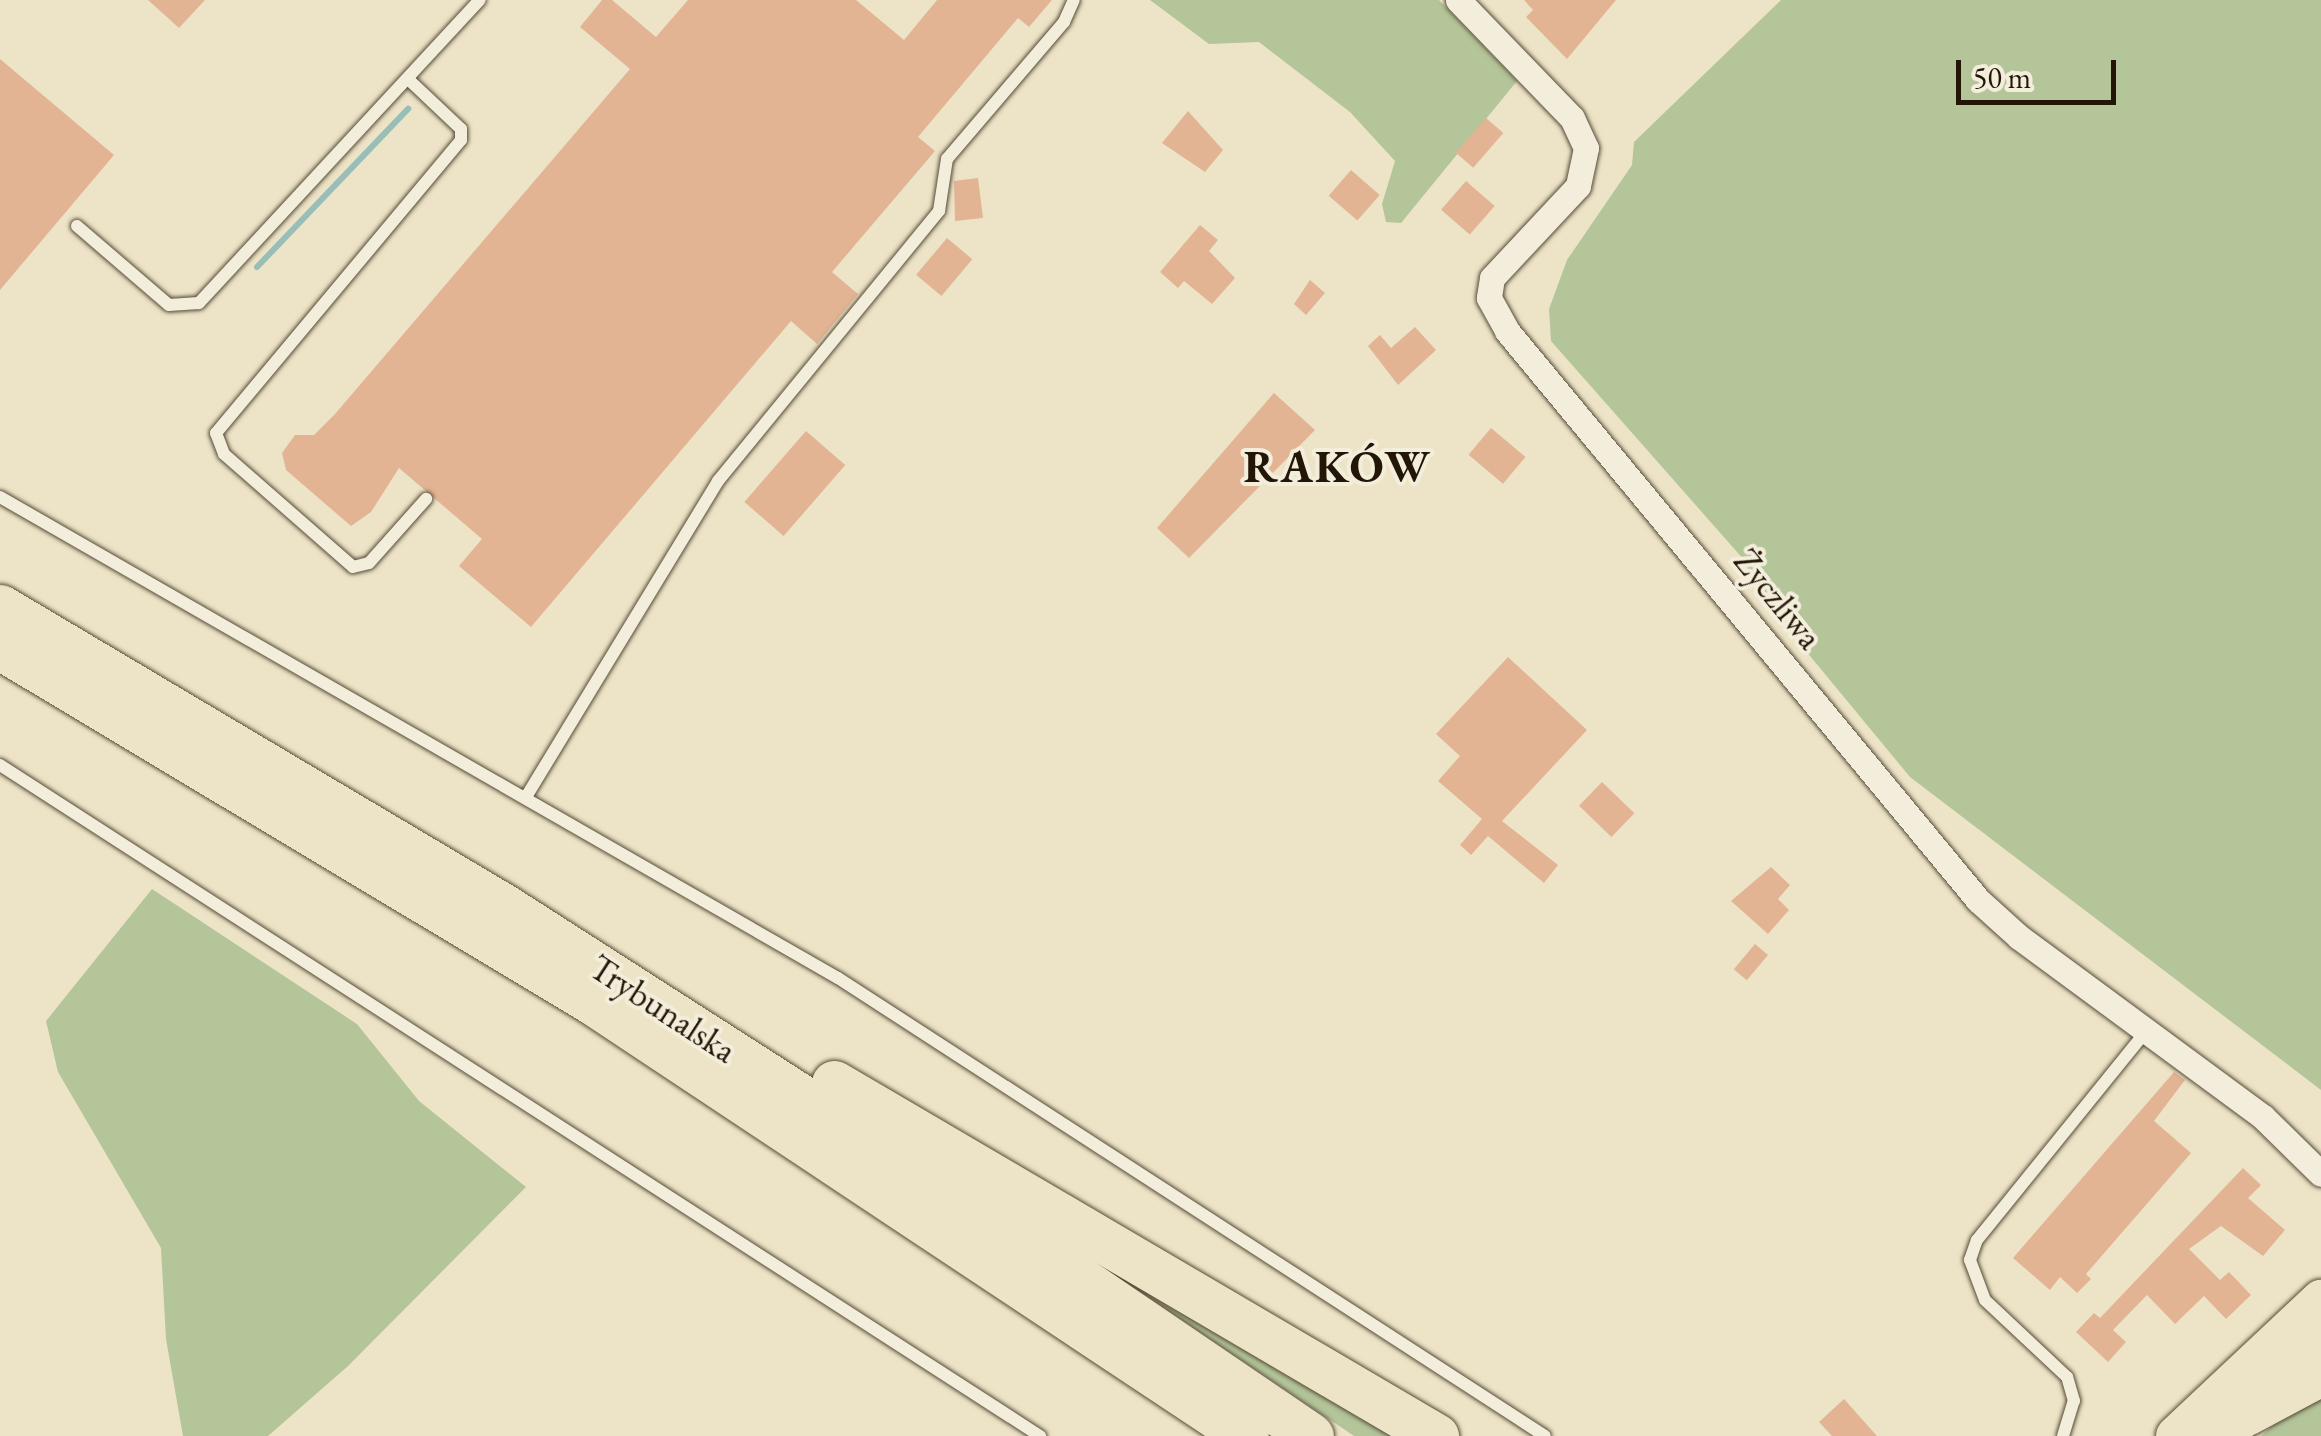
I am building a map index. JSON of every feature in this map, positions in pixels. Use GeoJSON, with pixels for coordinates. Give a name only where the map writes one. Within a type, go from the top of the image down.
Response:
{"type":"FeatureCollection","features":[{"type":"Feature","properties":{"kind":"highway","name":"Trybunalska"},"geometry":{"type":"LineString","coordinates":[[0,606],[505,908],[1004,1226],[1311,1436]]}},
{"type":"Feature","properties":{"kind":"highway","name":"Trybunalska"},"geometry":{"type":"LineString","coordinates":[[0,648],[591,1001],[1246,1436]]}},
{"type":"Feature","properties":{"kind":"highway"},"geometry":{"type":"LineString","coordinates":[[505,908],[633,966],[1436,1436]]}},
{"type":"Feature","properties":{"kind":"highway"},"geometry":{"type":"LineString","coordinates":[[2235,1425],[2321,1373]]}},
{"type":"Feature","properties":{"kind":"main road"},"geometry":{"type":"LineString","coordinates":[[2176,1436],[2321,1300]]}},
{"type":"Feature","properties":{"kind":"main road"},"geometry":{"type":"LineString","coordinates":[[2235,1425],[2321,1344]]}},
{"type":"Feature","properties":{"kind":"street","name":"Życzliwa"},"geometry":{"type":"LineString","coordinates":[[1458,0],[1572,118],[1586,148],[1578,186],[1492,278],[1490,298],[1507,331],[1712,572],[1955,874],[2019,937],[2262,1117],[2321,1174]]}},
{"type":"Feature","properties":{"kind":"lane"},"geometry":{"type":"LineString","coordinates":[[77,226],[170,305],[199,303],[480,0]]}},
{"type":"Feature","properties":{"kind":"lane"},"geometry":{"type":"LineString","coordinates":[[526,797],[718,482],[939,211],[947,159],[1064,22],[1074,0]]}},
{"type":"Feature","properties":{"kind":"lane"},"geometry":{"type":"LineString","coordinates":[[408,79],[461,129],[461,140],[224,416],[216,434],[224,454],[353,568],[370,563],[426,499]]}},
{"type":"Feature","properties":{"kind":"lane"},"geometry":{"type":"LineString","coordinates":[[0,497],[838,978],[1544,1436]]}},
{"type":"Feature","properties":{"kind":"lane"},"geometry":{"type":"LineString","coordinates":[[0,765],[1040,1436]]}},
{"type":"Feature","properties":{"kind":"lane"},"geometry":{"type":"LineString","coordinates":[[2063,1436],[2074,1401],[2067,1377],[1985,1300],[1970,1260],[1977,1240],[2146,1031]]}},
{"type":"Feature","properties":{"kind":"green space"},"geometry":{"type":"Polygon","coordinates":[[[1150,0],[1439,0],[1517,81],[1401,223],[1386,222],[1382,204],[1395,161],[1350,112],[1259,42],[1209,44],[1150,0]]]}},
{"type":"Feature","properties":{"kind":"green space"},"geometry":{"type":"Polygon","coordinates":[[[1781,0],[2321,0],[2321,1090],[1910,777],[1758,593],[1745,561],[1551,341],[1549,309],[1567,260],[1632,165],[1634,142],[1781,0]]]}},
{"type":"Feature","properties":{"kind":"green space"},"geometry":{"type":"Polygon","coordinates":[[[152,889],[357,1024],[419,1101],[526,1187],[348,1366],[268,1436],[183,1436],[166,1339],[161,1248],[58,1072],[46,1021],[152,889]]]}},
{"type":"Feature","properties":{"kind":"green space"},"geometry":{"type":"Polygon","coordinates":[[[1006,1201],[1411,1436],[1354,1436],[1006,1201]]]}},
{"type":"Feature","properties":{"kind":"green space"},"geometry":{"type":"Polygon","coordinates":[[[2321,1391],[2321,1436],[2261,1436],[2281,1418],[2321,1391]]]}},
{"type":"Feature","properties":{"kind":"building"},"geometry":{"type":"Polygon","coordinates":[[[148,0],[205,0],[179,28],[148,0]]]}},
{"type":"Feature","properties":{"kind":"building"},"geometry":{"type":"Polygon","coordinates":[[[602,0],[612,0],[656,37],[688,0],[856,0],[904,40],[937,0],[1052,0],[1029,27],[1018,18],[918,137],[935,151],[832,272],[858,294],[817,344],[791,321],[531,627],[459,566],[482,539],[399,468],[371,512],[351,526],[286,470],[282,453],[295,435],[314,435],[335,414],[630,69],[580,27],[602,0]]]}},
{"type":"Feature","properties":{"kind":"building"},"geometry":{"type":"Polygon","coordinates":[[[1524,0],[1616,0],[1567,59],[1526,17],[1533,10],[1524,0]]]}},
{"type":"Feature","properties":{"kind":"building"},"geometry":{"type":"Polygon","coordinates":[[[0,59],[114,155],[0,290],[0,59]]]}},
{"type":"Feature","properties":{"kind":"building"},"geometry":{"type":"Polygon","coordinates":[[[1188,111],[1223,150],[1205,172],[1162,143],[1188,111]]]}},
{"type":"Feature","properties":{"kind":"building"},"geometry":{"type":"Polygon","coordinates":[[[1486,118],[1503,133],[1473,168],[1456,153],[1486,118]]]}},
{"type":"Feature","properties":{"kind":"building"},"geometry":{"type":"Polygon","coordinates":[[[1351,170],[1380,195],[1357,221],[1329,196],[1351,170]]]}},
{"type":"Feature","properties":{"kind":"building"},"geometry":{"type":"Polygon","coordinates":[[[978,178],[983,218],[955,221],[954,181],[978,178]]]}},
{"type":"Feature","properties":{"kind":"building"},"geometry":{"type":"Polygon","coordinates":[[[1466,181],[1495,206],[1470,235],[1441,210],[1466,181]]]}},
{"type":"Feature","properties":{"kind":"building"},"geometry":{"type":"Polygon","coordinates":[[[1200,225],[1218,240],[1209,251],[1235,278],[1212,304],[1184,281],[1178,288],[1160,272],[1200,225]]]}},
{"type":"Feature","properties":{"kind":"building"},"geometry":{"type":"Polygon","coordinates":[[[947,238],[972,259],[941,296],[916,275],[947,238]]]}},
{"type":"Feature","properties":{"kind":"building"},"geometry":{"type":"Polygon","coordinates":[[[1310,280],[1325,293],[1306,315],[1294,304],[1310,280]]]}},
{"type":"Feature","properties":{"kind":"building"},"geometry":{"type":"Polygon","coordinates":[[[1415,327],[1436,350],[1398,385],[1368,346],[1380,335],[1391,348],[1415,327]]]}},
{"type":"Feature","properties":{"kind":"building"},"geometry":{"type":"Polygon","coordinates":[[[1274,393],[1315,430],[1189,558],[1157,528],[1274,393]]]}},
{"type":"Feature","properties":{"kind":"building"},"geometry":{"type":"Polygon","coordinates":[[[1491,428],[1525,457],[1503,484],[1469,455],[1491,428]]]}},
{"type":"Feature","properties":{"kind":"building"},"geometry":{"type":"Polygon","coordinates":[[[806,431],[845,465],[784,536],[744,502],[806,431]]]}},
{"type":"Feature","properties":{"kind":"building"},"geometry":{"type":"Polygon","coordinates":[[[1508,657],[1587,730],[1502,821],[1558,865],[1544,883],[1488,836],[1471,855],[1460,845],[1482,819],[1438,781],[1460,756],[1436,734],[1508,657]]]}},
{"type":"Feature","properties":{"kind":"building"},"geometry":{"type":"Polygon","coordinates":[[[1602,782],[1634,813],[1611,837],[1579,806],[1602,782]]]}},
{"type":"Feature","properties":{"kind":"building"},"geometry":{"type":"Polygon","coordinates":[[[1771,867],[1790,885],[1778,899],[1789,910],[1768,934],[1731,901],[1771,867]]]}},
{"type":"Feature","properties":{"kind":"building"},"geometry":{"type":"Polygon","coordinates":[[[1755,944],[1768,955],[1747,980],[1734,969],[1755,944]]]}},
{"type":"Feature","properties":{"kind":"building"},"geometry":{"type":"Polygon","coordinates":[[[2174,1072],[2185,1080],[2154,1121],[2191,1153],[2086,1274],[2091,1279],[2077,1293],[2060,1277],[2050,1290],[2013,1258],[2174,1072]]]}},
{"type":"Feature","properties":{"kind":"building"},"geometry":{"type":"Polygon","coordinates":[[[2243,1168],[2261,1185],[2248,1198],[2285,1230],[2263,1256],[2221,1226],[2189,1249],[2220,1280],[2229,1272],[2251,1295],[2226,1319],[2204,1296],[2175,1324],[2147,1295],[2113,1330],[2126,1342],[2108,1362],[2076,1332],[2094,1313],[2100,1318],[2243,1168]]]}},
{"type":"Feature","properties":{"kind":"building"},"geometry":{"type":"Polygon","coordinates":[[[1844,1399],[1877,1436],[1832,1436],[1819,1422],[1844,1399]]]}},
{"type":"Feature","properties":{"kind":"waterway"},"geometry":{"type":"LineString","coordinates":[[257,267],[408,109]]}},
{"type":"Feature","properties":{"kind":"district","name":"RAKÓW"},"geometry":{"type":"Point","coordinates":[1338,467]}}]}
